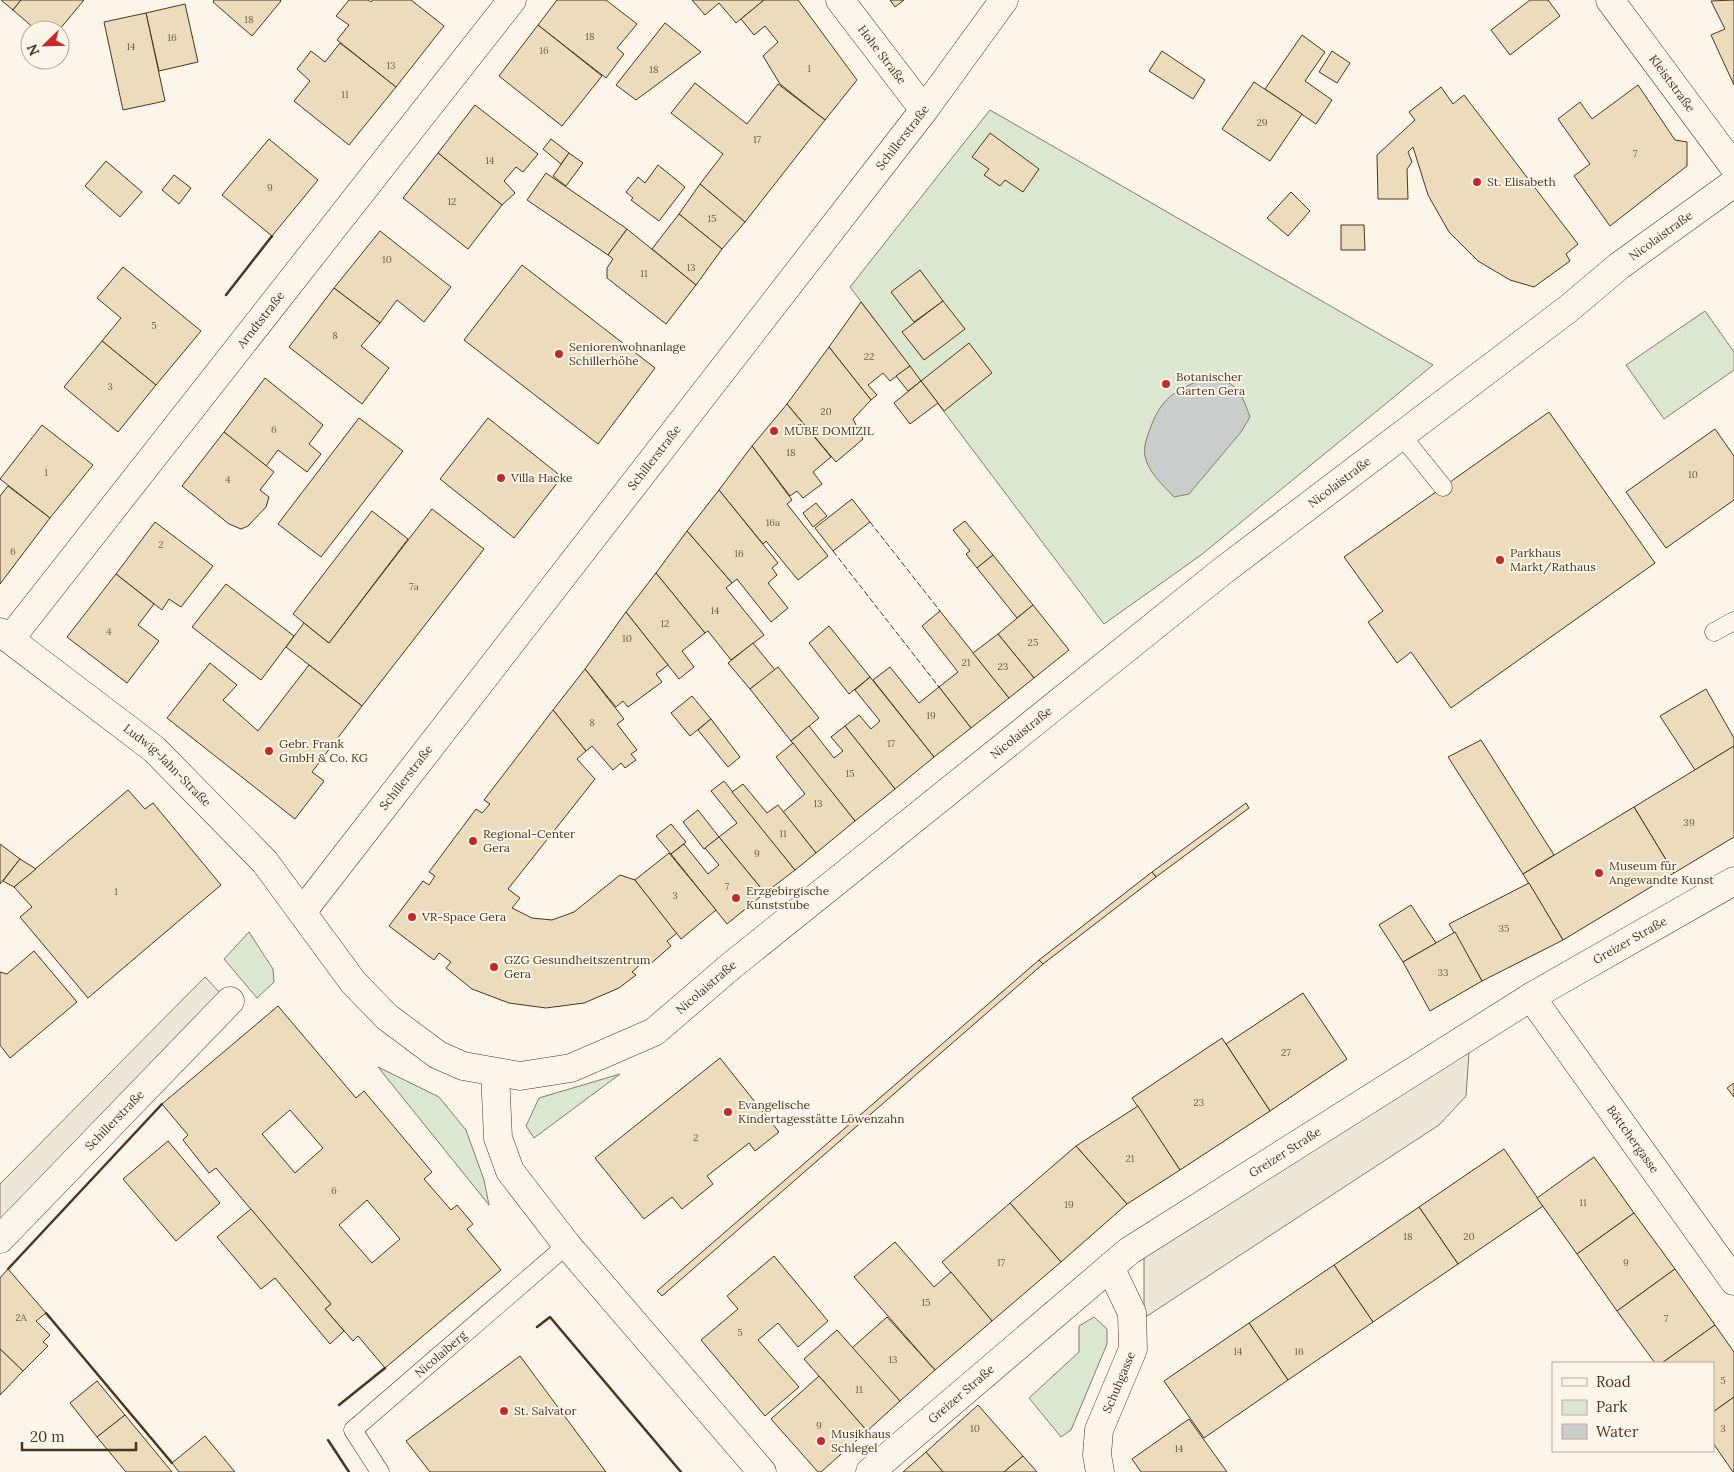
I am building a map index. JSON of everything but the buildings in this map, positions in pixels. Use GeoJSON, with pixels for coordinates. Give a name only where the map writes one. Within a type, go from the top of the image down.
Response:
{"type":"FeatureCollection","features":[{"type":"Feature","properties":{"kind":"street","name":"Arndtstraße"},"geometry":{"type":"LineString","coordinates":[[3,641],[512,0]]}},
{"type":"Feature","properties":{"kind":"street","name":"Hohe Straße"},"geometry":{"type":"LineString","coordinates":[[840,0],[924,110]]}},
{"type":"Feature","properties":{"kind":"street","name":"Schillerstraße"},"geometry":{"type":"LineString","coordinates":[[302,912],[924,110],[1004,0]]}},
{"type":"Feature","properties":{"kind":"street","name":"Kleiststraße"},"geometry":{"type":"LineString","coordinates":[[1610,0],[1734,168]]}},
{"type":"Feature","properties":{"kind":"street","name":"Nicolaistraße"},"geometry":{"type":"LineString","coordinates":[[302,912],[353,982],[387,1017],[438,1055],[462,1066],[520,1076],[571,1068],[654,1032],[1149,628],[1264,537],[1568,309],[1619,266],[1734,183]]}},
{"type":"Feature","properties":{"kind":"street","name":"Ludwig-Jahn-Straße"},"geometry":{"type":"LineString","coordinates":[[3,641],[154,749],[265,862],[302,912]]}},
{"type":"Feature","properties":{"kind":"street","name":"Greizer Straße"},"geometry":{"type":"LineString","coordinates":[[870,1472],[1130,1251],[1531,997],[1734,881]]}},
{"type":"Feature","properties":{"kind":"street","name":"Böttchergasse"},"geometry":{"type":"LineString","coordinates":[[1531,997],[1734,1281]]}},
{"type":"Feature","properties":{"kind":"street","name":"Schillerstraße"},"geometry":{"type":"LineString","coordinates":[[0,1239],[230,1001]]}},
{"type":"Feature","properties":{"kind":"street"},"geometry":{"type":"LineString","coordinates":[[496,1073],[498,1138],[510,1171],[567,1245],[762,1472]]}},
{"type":"Feature","properties":{"kind":"street","name":"Schuhgasse"},"geometry":{"type":"LineString","coordinates":[[1100,1472],[1097,1455],[1099,1430],[1133,1349],[1132,1313],[1110,1267]]}},
{"type":"Feature","properties":{"kind":"lane"},"geometry":{"type":"LineString","coordinates":[[1401,435],[1443,487]]}},
{"type":"Feature","properties":{"kind":"lane"},"geometry":{"type":"LineString","coordinates":[[1714,632],[1734,621]]}},
{"type":"Feature","properties":{"kind":"lane","name":"Nicolaiberg"},"geometry":{"type":"LineString","coordinates":[[380,1472],[353,1430],[567,1245]]}},
{"type":"Feature","properties":{"kind":"green space","name":"Botanischer Garten Gera"},"geometry":{"type":"Polygon","coordinates":[[[990,110],[1433,365],[1201,555],[1104,624],[850,287],[990,110]]]}},
{"type":"Feature","properties":{"kind":"green space"},"geometry":{"type":"Polygon","coordinates":[[[1705,311],[1734,352],[1734,370],[1664,419],[1626,365],[1705,311]]]}},
{"type":"Feature","properties":{"kind":"green space"},"geometry":{"type":"Polygon","coordinates":[[[249,932],[273,969],[274,982],[257,998],[224,959],[249,932]]]}},
{"type":"Feature","properties":{"kind":"green space"},"geometry":{"type":"Polygon","coordinates":[[[378,1067],[439,1097],[466,1130],[484,1180],[489,1205],[378,1067]]]}},
{"type":"Feature","properties":{"kind":"green space"},"geometry":{"type":"Polygon","coordinates":[[[620,1074],[534,1138],[526,1126],[539,1098],[620,1074]]]}},
{"type":"Feature","properties":{"kind":"green space"},"geometry":{"type":"Polygon","coordinates":[[[1094,1317],[1107,1329],[1107,1344],[1071,1430],[1061,1437],[1029,1398],[1079,1352],[1079,1326],[1094,1317]]]}},
{"type":"Feature","properties":{"kind":"shaded area"},"geometry":{"type":"Polygon","coordinates":[[[205,977],[225,998],[0,1225],[0,1184],[205,977]]]}},
{"type":"Feature","properties":{"kind":"shaded area"},"geometry":{"type":"Polygon","coordinates":[[[1469,1052],[1466,1096],[1439,1125],[1144,1318],[1144,1252],[1469,1052]]]}},
{"type":"Feature","properties":{"kind":"water"},"geometry":{"type":"Polygon","coordinates":[[[1214,374],[1238,391],[1250,417],[1241,432],[1189,494],[1174,497],[1156,478],[1149,467],[1145,456],[1148,435],[1155,417],[1167,399],[1183,388],[1214,374]]]}},
{"type":"Feature","properties":{"kind":"fence"},"geometry":{"type":"LineString","coordinates":[[870,522],[940,611]]}},
{"type":"Feature","properties":{"kind":"fence"},"geometry":{"type":"LineString","coordinates":[[833,551],[939,687]]}},
{"type":"Feature","properties":{"kind":"wall"},"geometry":{"type":"LineString","coordinates":[[226,295],[272,236]]}},
{"type":"Feature","properties":{"kind":"wall"},"geometry":{"type":"LineString","coordinates":[[8,1269],[162,1104]]}},
{"type":"Feature","properties":{"kind":"wall"},"geometry":{"type":"LineString","coordinates":[[46,1313],[172,1463]]}},
{"type":"Feature","properties":{"kind":"wall"},"geometry":{"type":"LineString","coordinates":[[537,1327],[550,1317],[681,1472]]}},
{"type":"Feature","properties":{"kind":"wall"},"geometry":{"type":"LineString","coordinates":[[339,1405],[385,1368]]}},
{"type":"Feature","properties":{"kind":"wall"},"geometry":{"type":"LineString","coordinates":[[328,1440],[349,1472]]}},
{"type":"Feature","properties":{"kind":"place","name":"St. Elisabeth"},"geometry":{"type":"Point","coordinates":[1477,182]}},
{"type":"Feature","properties":{"kind":"place","name":"Seniorenwohnanlage Schillerhöhe"},"geometry":{"type":"Point","coordinates":[559,354]}},
{"type":"Feature","properties":{"kind":"place","name":"Botanischer Garten Gera"},"geometry":{"type":"Point","coordinates":[1166,384]}},
{"type":"Feature","properties":{"kind":"place","name":"MÜBE DOMIZIL"},"geometry":{"type":"Point","coordinates":[774,431]}},
{"type":"Feature","properties":{"kind":"place","name":"Villa Hacke"},"geometry":{"type":"Point","coordinates":[501,478]}},
{"type":"Feature","properties":{"kind":"place","name":"Parkhaus Markt/Rathaus"},"geometry":{"type":"Point","coordinates":[1500,560]}},
{"type":"Feature","properties":{"kind":"place","name":"Gebr. Frank GmbH & Co. KG"},"geometry":{"type":"Point","coordinates":[269,751]}},
{"type":"Feature","properties":{"kind":"place","name":"Regional-Center Gera"},"geometry":{"type":"Point","coordinates":[473,841]}},
{"type":"Feature","properties":{"kind":"place","name":"Museum für Angewandte Kunst"},"geometry":{"type":"Point","coordinates":[1599,873]}},
{"type":"Feature","properties":{"kind":"place","name":"Erzgebirgische Kunststube"},"geometry":{"type":"Point","coordinates":[736,898]}},
{"type":"Feature","properties":{"kind":"place","name":"VR-Space Gera"},"geometry":{"type":"Point","coordinates":[412,917]}},
{"type":"Feature","properties":{"kind":"place","name":"GZG Gesundheitszentrum Gera"},"geometry":{"type":"Point","coordinates":[494,967]}},
{"type":"Feature","properties":{"kind":"place","name":"Evangelische Kindertagesstätte Löwenzahn"},"geometry":{"type":"Point","coordinates":[728,1112]}},
{"type":"Feature","properties":{"kind":"place","name":"St. Salvator"},"geometry":{"type":"Point","coordinates":[504,1411]}},
{"type":"Feature","properties":{"kind":"place","name":"Musikhaus Schlegel"},"geometry":{"type":"Point","coordinates":[821,1441]}}]}
